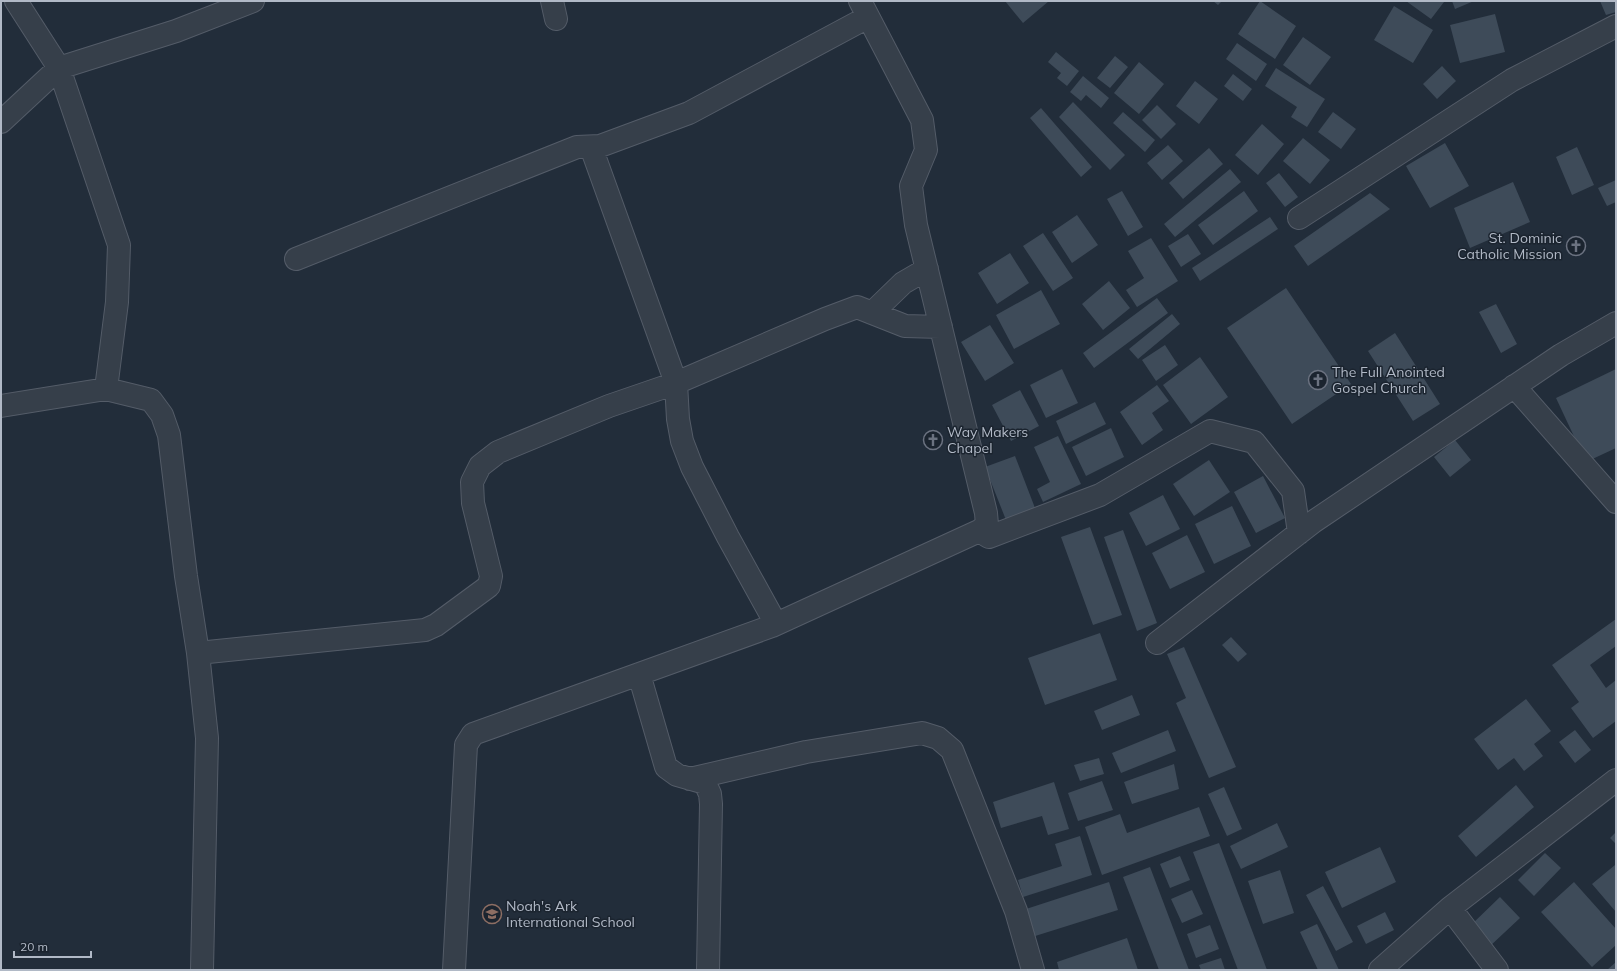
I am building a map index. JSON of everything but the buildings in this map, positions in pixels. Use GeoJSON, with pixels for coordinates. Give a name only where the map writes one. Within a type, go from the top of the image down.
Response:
{"type":"FeatureCollection","features":[{"type":"Feature","properties":{"kind":"street"},"geometry":{"type":"LineString","coordinates":[[16,1],[59,68],[119,245],[116,302],[106,389]]}},
{"type":"Feature","properties":{"kind":"street"},"geometry":{"type":"LineString","coordinates":[[1,122],[59,68],[176,31],[254,1]]}},
{"type":"Feature","properties":{"kind":"street"},"geometry":{"type":"LineString","coordinates":[[296,260],[577,148],[600,146],[689,113],[864,9],[922,120],[926,150],[911,186],[916,224],[986,513],[987,525],[979,531],[776,624],[473,734],[466,745],[454,970]]}},
{"type":"Feature","properties":{"kind":"street"},"geometry":{"type":"LineString","coordinates":[[1299,218],[1512,80],[1616,26]]}},
{"type":"Feature","properties":{"kind":"street"},"geometry":{"type":"LineString","coordinates":[[591,147],[676,383],[678,419],[682,441],[692,467],[776,624]]}},
{"type":"Feature","properties":{"kind":"street"},"geometry":{"type":"LineString","coordinates":[[872,313],[903,283],[927,268]]}},
{"type":"Feature","properties":{"kind":"street"},"geometry":{"type":"LineString","coordinates":[[198,653],[425,630],[436,625],[489,586],[491,576],[474,503],[472,482],[480,466],[498,452],[609,406],[676,383],[857,307],[906,326],[941,327]]}},
{"type":"Feature","properties":{"kind":"street"},"geometry":{"type":"LineString","coordinates":[[1157,643],[1313,522],[1561,355],[1616,323]]}},
{"type":"Feature","properties":{"kind":"street"},"geometry":{"type":"LineString","coordinates":[[1514,386],[1616,502]]}},
{"type":"Feature","properties":{"kind":"street"},"geometry":{"type":"LineString","coordinates":[[1,406],[106,389],[151,400],[162,415],[170,435],[186,576],[198,653],[207,738],[202,970]]}},
{"type":"Feature","properties":{"kind":"street"},"geometry":{"type":"LineString","coordinates":[[979,531],[989,537],[1100,495],[1210,431],[1254,442],[1293,491],[1299,533]]}},
{"type":"Feature","properties":{"kind":"street"},"geometry":{"type":"LineString","coordinates":[[639,674],[666,767],[677,775],[705,783],[710,794],[711,849],[708,970]]}},
{"type":"Feature","properties":{"kind":"street"},"geometry":{"type":"LineString","coordinates":[[690,779],[806,752],[922,733],[938,738],[952,750],[1016,911],[1033,970]]}},
{"type":"Feature","properties":{"kind":"street"},"geometry":{"type":"LineString","coordinates":[[1380,970],[1450,908],[1616,780]]}},
{"type":"Feature","properties":{"kind":"street"},"geometry":{"type":"LineString","coordinates":[[1450,908],[1498,970]]}},
{"type":"Feature","properties":{"kind":"place","name":"St. Dominic Catholic Mission"},"geometry":{"type":"Point","coordinates":[1576,246]}},
{"type":"Feature","properties":{"kind":"place","name":"The Full Anointed Gospel Church"},"geometry":{"type":"Point","coordinates":[1318,380]}},
{"type":"Feature","properties":{"kind":"place","name":"Way Makers Chapel"},"geometry":{"type":"Point","coordinates":[933,440]}},
{"type":"Feature","properties":{"kind":"place","name":"Noah's Ark International School"},"geometry":{"type":"Point","coordinates":[492,914]}}]}
